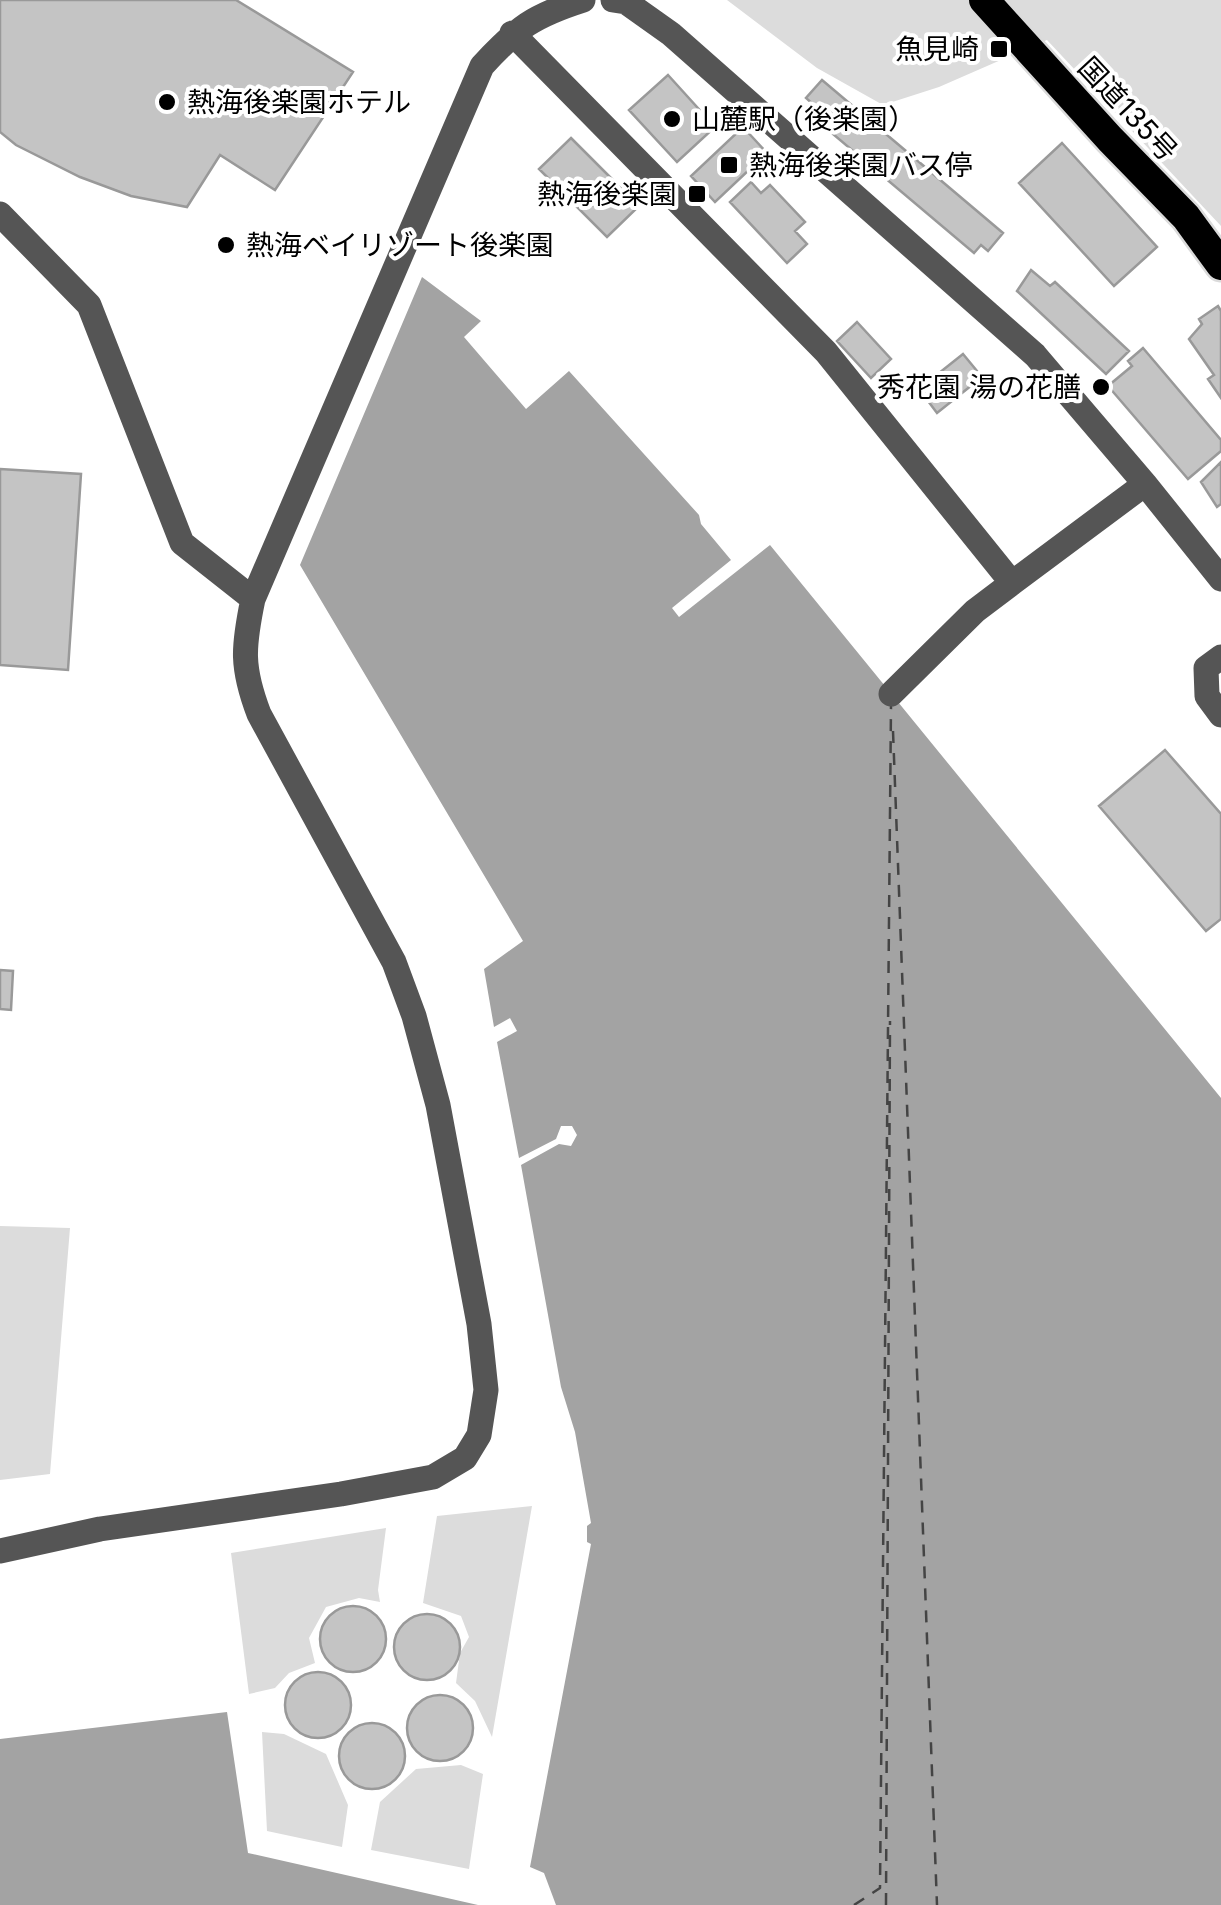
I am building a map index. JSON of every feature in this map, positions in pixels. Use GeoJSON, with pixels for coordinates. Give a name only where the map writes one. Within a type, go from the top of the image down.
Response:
{"type":"FeatureCollection","features":[{"type":"Feature","properties":{"kind":"highway","name":"国道135号"},"geometry":{"type":"LineString","coordinates":[[984,0],[1186,217],[1221,264]]}},
{"type":"Feature","properties":{"kind":"street"},"geometry":{"type":"LineString","coordinates":[[0,1551],[100,1530],[341,1494],[433,1476],[465,1458],[479,1436],[486,1390],[479,1324],[438,1104],[423,1052],[394,962],[258,714],[245,678],[245,639],[253,599],[482,66],[512,33],[542,13],[583,0]]}},
{"type":"Feature","properties":{"kind":"street"},"geometry":{"type":"LineString","coordinates":[[613,0],[626,2],[671,34],[1035,355],[1221,579]]}},
{"type":"Feature","properties":{"kind":"street"},"geometry":{"type":"LineString","coordinates":[[512,33],[826,352],[1012,583]]}},
{"type":"Feature","properties":{"kind":"street"},"geometry":{"type":"LineString","coordinates":[[0,214],[89,305],[182,543],[253,599]]}},
{"type":"Feature","properties":{"kind":"street"},"geometry":{"type":"LineString","coordinates":[[892,694],[975,612],[1145,484]]}},
{"type":"Feature","properties":{"kind":"street"},"geometry":{"type":"LineString","coordinates":[[1221,657],[1206,668],[1207,696],[1221,715]]}},
{"type":"Feature","properties":{"kind":"shaded area"},"geometry":{"type":"Polygon","coordinates":[[[727,0],[1221,0],[1221,226],[1047,40],[939,87],[883,105],[817,68],[727,0]]]}},
{"type":"Feature","properties":{"kind":"shaded area"},"geometry":{"type":"Polygon","coordinates":[[[422,277],[481,321],[464,337],[526,409],[569,371],[699,515],[701,524],[731,560],[672,608],[679,617],[770,545],[1221,1098],[1221,1905],[556,1905],[544,1873],[530,1867],[591,1544],[587,1542],[587,1526],[591,1523],[575,1432],[561,1387],[521,1165],[559,1144],[571,1146],[577,1135],[572,1126],[561,1126],[556,1139],[519,1158],[497,1042],[517,1031],[510,1018],[494,1027],[484,969],[523,941],[300,565],[422,277]]]}},
{"type":"Feature","properties":{"kind":"shaded area"},"geometry":{"type":"Polygon","coordinates":[[[0,1226],[70,1228],[50,1474],[0,1480],[0,1226]]]}},
{"type":"Feature","properties":{"kind":"shaded area"},"geometry":{"type":"Polygon","coordinates":[[[532,1506],[492,1737],[475,1701],[456,1683],[460,1653],[469,1637],[461,1616],[423,1603],[437,1516],[532,1506]]]}},
{"type":"Feature","properties":{"kind":"shaded area"},"geometry":{"type":"Polygon","coordinates":[[[386,1528],[380,1602],[359,1598],[326,1607],[309,1638],[315,1663],[289,1673],[275,1688],[249,1694],[231,1553],[386,1528]]]}},
{"type":"Feature","properties":{"kind":"shaded area"},"geometry":{"type":"Polygon","coordinates":[[[227,1712],[248,1853],[478,1905],[0,1905],[0,1739],[227,1712]]]}},
{"type":"Feature","properties":{"kind":"shaded area"},"geometry":{"type":"Polygon","coordinates":[[[262,1732],[284,1734],[326,1754],[348,1805],[342,1847],[267,1831],[262,1732]]]}},
{"type":"Feature","properties":{"kind":"shaded area"},"geometry":{"type":"Polygon","coordinates":[[[461,1765],[483,1774],[469,1869],[371,1850],[380,1802],[416,1769],[461,1765]]]}},
{"type":"Feature","properties":{"kind":"building","name":"熱海後楽園ホテル"},"geometry":{"type":"Polygon","coordinates":[[[0,0],[236,0],[353,72],[275,190],[220,155],[187,207],[131,196],[80,177],[16,145],[0,132],[0,0]]]}},
{"type":"Feature","properties":{"kind":"building","name":"山麓駅（後楽園）"},"geometry":{"type":"Polygon","coordinates":[[[668,75],[715,127],[677,162],[629,110],[668,75]]]}},
{"type":"Feature","properties":{"kind":"building"},"geometry":{"type":"Polygon","coordinates":[[[822,80],[1003,233],[988,251],[981,245],[974,253],[808,113],[815,106],[806,98],[822,80]]]}},
{"type":"Feature","properties":{"kind":"building","name":"熱海後楽園バス停"},"geometry":{"type":"Polygon","coordinates":[[[743,127],[767,153],[715,202],[691,176],[743,127]]]}},
{"type":"Feature","properties":{"kind":"building"},"geometry":{"type":"Polygon","coordinates":[[[571,138],[639,206],[607,237],[539,169],[571,138]]]}},
{"type":"Feature","properties":{"kind":"building"},"geometry":{"type":"Polygon","coordinates":[[[1062,143],[1157,247],[1114,286],[1019,183],[1062,143]]]}},
{"type":"Feature","properties":{"kind":"building"},"geometry":{"type":"Polygon","coordinates":[[[751,182],[761,193],[770,185],[805,222],[795,231],[807,244],[787,263],[730,202],[751,182]]]}},
{"type":"Feature","properties":{"kind":"building"},"geometry":{"type":"Polygon","coordinates":[[[1031,270],[1050,286],[1055,282],[1129,351],[1106,374],[1017,291],[1031,270]]]}},
{"type":"Feature","properties":{"kind":"building"},"geometry":{"type":"Polygon","coordinates":[[[1218,306],[1221,398],[1208,379],[1214,375],[1189,339],[1202,324],[1199,319],[1218,306]]]}},
{"type":"Feature","properties":{"kind":"building"},"geometry":{"type":"Polygon","coordinates":[[[857,322],[891,359],[871,378],[837,341],[857,322]]]}},
{"type":"Feature","properties":{"kind":"building"},"geometry":{"type":"Polygon","coordinates":[[[1143,348],[1221,440],[1221,451],[1188,479],[1108,386],[1132,366],[1128,361],[1143,348]]]}},
{"type":"Feature","properties":{"kind":"building"},"geometry":{"type":"Polygon","coordinates":[[[963,354],[982,377],[937,413],[919,389],[963,354]]]}},
{"type":"Feature","properties":{"kind":"building"},"geometry":{"type":"Polygon","coordinates":[[[1221,462],[1221,504],[1217,507],[1201,482],[1221,462]]]}},
{"type":"Feature","properties":{"kind":"building"},"geometry":{"type":"Polygon","coordinates":[[[0,469],[81,474],[68,670],[0,665],[0,469]]]}},
{"type":"Feature","properties":{"kind":"building"},"geometry":{"type":"Polygon","coordinates":[[[1165,750],[1221,814],[1221,919],[1206,931],[1099,806],[1165,750]]]}},
{"type":"Feature","properties":{"kind":"building"},"geometry":{"type":"Polygon","coordinates":[[[0,970],[13,971],[11,1010],[0,1009],[0,970]]]}},
{"type":"Feature","properties":{"kind":"building"},"geometry":{"type":"Polygon","coordinates":[[[353,1606],[377,1615],[386,1639],[377,1663],[353,1672],[329,1663],[320,1639],[329,1615],[353,1606]]]}},
{"type":"Feature","properties":{"kind":"building"},"geometry":{"type":"Polygon","coordinates":[[[427,1614],[440,1616],[450,1624],[458,1634],[458,1660],[450,1670],[440,1678],[427,1680],[414,1678],[404,1670],[396,1660],[394,1647],[396,1634],[404,1624],[414,1616],[427,1614]]]}},
{"type":"Feature","properties":{"kind":"building"},"geometry":{"type":"Polygon","coordinates":[[[318,1672],[342,1681],[351,1705],[342,1729],[318,1738],[294,1729],[285,1705],[294,1681],[318,1672]]]}},
{"type":"Feature","properties":{"kind":"building"},"geometry":{"type":"Polygon","coordinates":[[[440,1695],[464,1704],[473,1728],[464,1752],[440,1761],[416,1752],[407,1728],[416,1704],[440,1695]]]}},
{"type":"Feature","properties":{"kind":"building"},"geometry":{"type":"Polygon","coordinates":[[[372,1723],[396,1732],[405,1756],[396,1780],[372,1789],[348,1780],[339,1756],[348,1732],[372,1723]]]}},
{"type":"Feature","properties":{"kind":"ferry route"},"geometry":{"type":"LineString","coordinates":[[854,1905],[880,1888],[891,706]]}},
{"type":"Feature","properties":{"kind":"ferry route"},"geometry":{"type":"LineString","coordinates":[[893,731],[937,1905]]}},
{"type":"Feature","properties":{"kind":"ferry route"},"geometry":{"type":"LineString","coordinates":[[886,1905],[890,1021]]}},
{"type":"Feature","properties":{"kind":"place","name":"魚見崎"},"geometry":{"type":"Point","coordinates":[999,49]}},
{"type":"Feature","properties":{"kind":"place","name":"熱海後楽園ホテル"},"geometry":{"type":"Point","coordinates":[167,102]}},
{"type":"Feature","properties":{"kind":"place","name":"山麓駅（後楽園）"},"geometry":{"type":"Point","coordinates":[672,119]}},
{"type":"Feature","properties":{"kind":"place","name":"熱海後楽園バス停"},"geometry":{"type":"Point","coordinates":[729,165]}},
{"type":"Feature","properties":{"kind":"place","name":"熱海後楽園"},"geometry":{"type":"Point","coordinates":[697,194]}},
{"type":"Feature","properties":{"kind":"place","name":"熱海ベイリゾート後楽園"},"geometry":{"type":"Point","coordinates":[226,245]}},
{"type":"Feature","properties":{"kind":"place","name":"秀花園 湯の花膳"},"geometry":{"type":"Point","coordinates":[1101,387]}}]}
